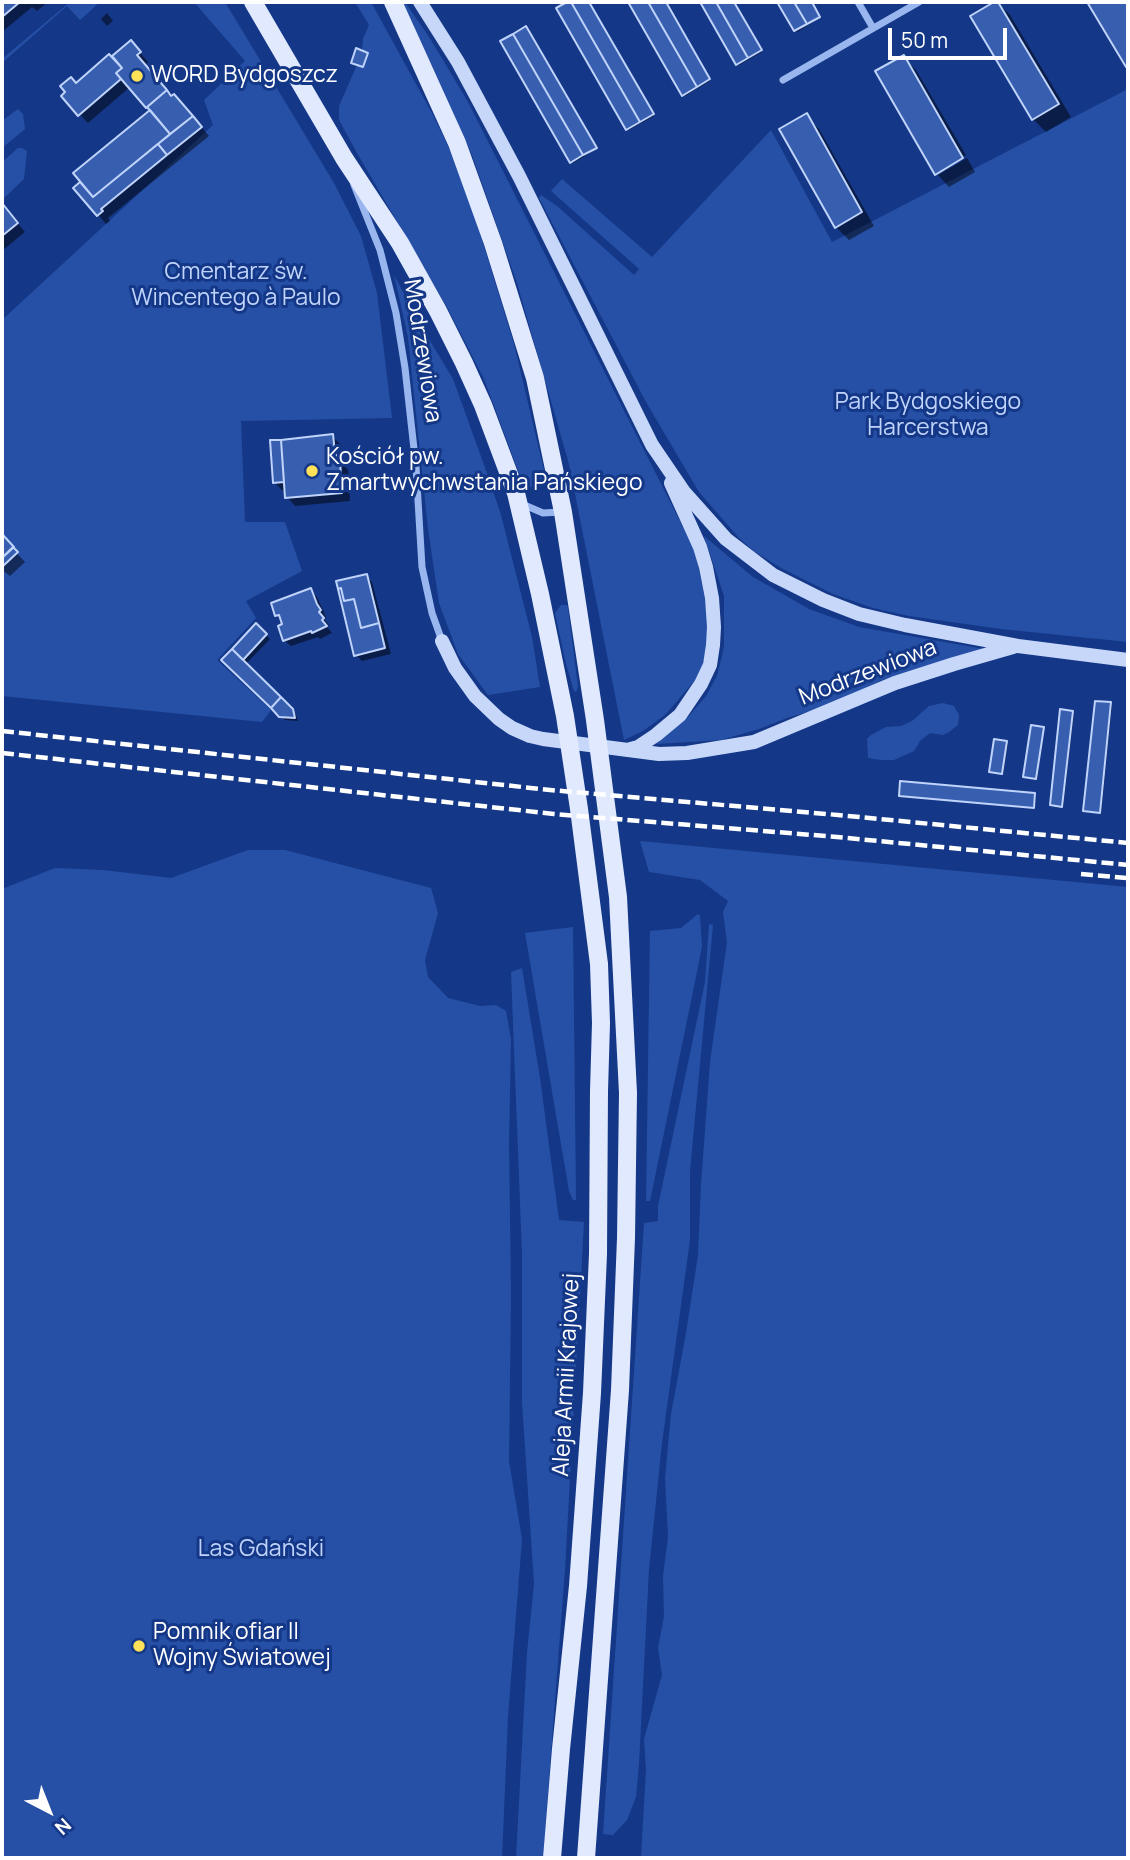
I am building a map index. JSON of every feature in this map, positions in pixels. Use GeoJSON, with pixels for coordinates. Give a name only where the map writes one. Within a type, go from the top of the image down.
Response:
{"type":"FeatureCollection","features":[{"type":"Feature","properties":{"kind":"main road","name":"Aleja Armii Krajowej"},"geometry":{"type":"LineString","coordinates":[[253,2],[344,158],[400,243],[438,311],[483,405],[518,502],[565,716],[599,964],[601,1023],[598,1268],[592,1393],[578,1586],[552,1858]]}},
{"type":"Feature","properties":{"kind":"main road"},"geometry":{"type":"LineString","coordinates":[[393,2],[457,143],[493,243],[535,378],[563,512],[595,720],[618,897],[628,1093],[626,1238],[620,1390],[586,1858]]}},
{"type":"Feature","properties":{"kind":"street"},"geometry":{"type":"LineString","coordinates":[[420,2],[458,62],[519,176],[700,547],[712,598],[714,627],[710,665],[680,715],[656,735],[638,747],[626,751]]}},
{"type":"Feature","properties":{"kind":"street"},"geometry":{"type":"LineString","coordinates":[[858,2],[873,28]]}},
{"type":"Feature","properties":{"kind":"street"},"geometry":{"type":"LineString","coordinates":[[783,80],[919,2]]}},
{"type":"Feature","properties":{"kind":"street","name":"Modrzewiowa"},"geometry":{"type":"LineString","coordinates":[[344,158],[380,250],[396,313],[416,467],[422,567],[432,613],[455,668],[487,709],[512,728],[543,739],[626,751],[687,753],[754,742],[895,683],[1018,646],[1128,660]]}},
{"type":"Feature","properties":{"kind":"street"},"geometry":{"type":"LineString","coordinates":[[652,445],[684,492],[726,539],[773,575],[823,600],[859,614],[1018,646]]}},
{"type":"Feature","properties":{"kind":"street"},"geometry":{"type":"LineString","coordinates":[[518,502],[543,513],[563,512]]}},
{"type":"Feature","properties":{"kind":"green space"},"geometry":{"type":"Polygon","coordinates":[[[70,2],[100,2],[80,20],[67,6],[2,63],[2,59],[70,2]]]}},
{"type":"Feature","properties":{"kind":"green space","name":"Cmentarz św. Wincentego à Paulo"},"geometry":{"type":"Polygon","coordinates":[[[194,2],[225,2],[334,183],[361,236],[377,293],[392,418],[241,421],[245,522],[285,522],[302,571],[246,601],[256,618],[217,660],[271,710],[262,722],[2,696],[2,320],[213,125],[204,100],[245,61],[194,2]]]}},
{"type":"Feature","properties":{"kind":"green space"},"geometry":{"type":"Polygon","coordinates":[[[355,2],[371,2],[433,115],[468,194],[514,344],[547,483],[541,487],[527,487],[522,481],[484,379],[448,309],[339,120],[339,106],[357,65],[363,67],[368,53],[362,50],[369,25],[355,2]]]}},
{"type":"Feature","properties":{"kind":"green space"},"geometry":{"type":"Polygon","coordinates":[[[400,2],[405,2],[431,40],[468,102],[695,551],[708,613],[707,647],[703,663],[696,679],[665,715],[643,731],[624,740],[569,464],[517,283],[472,155],[400,2]]]}},
{"type":"Feature","properties":{"kind":"green space","name":"Park Bydgoskiego Harcerstwa"},"geometry":{"type":"Polygon","coordinates":[[[1128,89],[1128,642],[1001,629],[873,608],[833,594],[755,552],[739,538],[699,492],[646,402],[539,198],[541,195],[557,206],[634,275],[639,269],[551,191],[562,179],[652,257],[771,130],[832,242],[1128,89]]]}},
{"type":"Feature","properties":{"kind":"green space"},"geometry":{"type":"Polygon","coordinates":[[[18,109],[23,114],[25,129],[2,148],[2,121],[18,109]]]}},
{"type":"Feature","properties":{"kind":"green space"},"geometry":{"type":"Polygon","coordinates":[[[18,148],[27,151],[24,179],[2,200],[2,162],[18,148]]]}},
{"type":"Feature","properties":{"kind":"green space"},"geometry":{"type":"Polygon","coordinates":[[[394,275],[453,379],[488,476],[501,515],[532,637],[540,687],[488,695],[458,654],[439,603],[428,529],[408,337],[394,275]]]}},
{"type":"Feature","properties":{"kind":"green space"},"geometry":{"type":"Polygon","coordinates":[[[704,536],[753,577],[809,609],[859,627],[984,649],[882,680],[831,705],[759,729],[721,740],[656,744],[688,717],[706,696],[717,676],[724,647],[724,596],[704,536]]]}},
{"type":"Feature","properties":{"kind":"green space"},"geometry":{"type":"Polygon","coordinates":[[[561,605],[567,605],[568,608],[578,687],[576,692],[566,664],[555,613],[561,605]]]}},
{"type":"Feature","properties":{"kind":"green space"},"geometry":{"type":"Polygon","coordinates":[[[943,703],[954,706],[959,715],[958,725],[949,732],[943,735],[930,733],[920,741],[914,751],[894,760],[868,758],[867,739],[871,735],[886,727],[901,726],[912,721],[929,706],[943,703]]]}},
{"type":"Feature","properties":{"kind":"green space"},"geometry":{"type":"Polygon","coordinates":[[[640,841],[1128,887],[1128,1858],[641,1858],[646,1769],[644,1739],[662,1675],[658,1648],[664,1616],[663,1576],[668,1537],[665,1478],[671,1414],[698,1255],[710,1062],[727,942],[723,912],[728,901],[700,880],[649,872],[640,841]]]}},
{"type":"Feature","properties":{"kind":"green space","name":"Las Gdański"},"geometry":{"type":"Polygon","coordinates":[[[248,850],[285,850],[431,888],[438,913],[425,960],[428,977],[448,998],[480,1006],[496,1005],[506,1011],[511,1039],[509,1461],[522,1539],[508,1716],[502,1858],[2,1858],[2,889],[55,868],[103,870],[171,878],[248,850]]]}},
{"type":"Feature","properties":{"kind":"green space"},"geometry":{"type":"Polygon","coordinates":[[[698,914],[702,946],[650,1201],[646,1201],[650,931],[681,928],[698,914]]]}},
{"type":"Feature","properties":{"kind":"green space"},"geometry":{"type":"Polygon","coordinates":[[[709,924],[713,925],[690,1171],[690,1240],[662,1443],[649,1569],[636,1797],[627,1820],[613,1835],[603,1834],[644,1223],[658,1221],[658,1206],[705,982],[709,924]]]}},
{"type":"Feature","properties":{"kind":"green space"},"geometry":{"type":"Polygon","coordinates":[[[573,927],[576,1200],[573,1200],[569,1191],[525,933],[573,927]]]}},
{"type":"Feature","properties":{"kind":"green space"},"geometry":{"type":"Polygon","coordinates":[[[522,968],[559,1220],[584,1222],[565,1570],[543,1858],[516,1858],[527,1653],[534,1584],[522,1402],[522,1254],[511,972],[522,968]]]}},
{"type":"Feature","properties":{"kind":"building"},"geometry":{"type":"Polygon","coordinates":[[[2,2],[20,2],[2,17],[2,2]]]}},
{"type":"Feature","properties":{"kind":"building"},"geometry":{"type":"Polygon","coordinates":[[[571,2],[640,122],[626,130],[556,8],[571,2]]]}},
{"type":"Feature","properties":{"kind":"building"},"geometry":{"type":"Polygon","coordinates":[[[571,2],[589,2],[654,114],[640,122],[571,2]]]}},
{"type":"Feature","properties":{"kind":"building"},"geometry":{"type":"Polygon","coordinates":[[[628,2],[648,2],[697,87],[682,96],[628,2]]]}},
{"type":"Feature","properties":{"kind":"building"},"geometry":{"type":"Polygon","coordinates":[[[648,2],[666,2],[710,79],[697,87],[648,2]]]}},
{"type":"Feature","properties":{"kind":"building"},"geometry":{"type":"Polygon","coordinates":[[[700,2],[716,2],[748,58],[736,65],[700,2]]]}},
{"type":"Feature","properties":{"kind":"building"},"geometry":{"type":"Polygon","coordinates":[[[716,2],[734,2],[762,50],[748,58],[716,2]]]}},
{"type":"Feature","properties":{"kind":"building"},"geometry":{"type":"Polygon","coordinates":[[[777,2],[794,2],[807,24],[794,31],[777,2]]]}},
{"type":"Feature","properties":{"kind":"building"},"geometry":{"type":"Polygon","coordinates":[[[794,2],[812,2],[820,17],[807,24],[794,2]]]}},
{"type":"Feature","properties":{"kind":"building"},"geometry":{"type":"Polygon","coordinates":[[[998,2],[1059,104],[1032,120],[970,16],[998,2]]]}},
{"type":"Feature","properties":{"kind":"building"},"geometry":{"type":"Polygon","coordinates":[[[1087,2],[1128,2],[1126,67],[1087,2]]]}},
{"type":"Feature","properties":{"kind":"building"},"geometry":{"type":"Polygon","coordinates":[[[526,26],[597,148],[583,155],[513,34],[526,26]]]}},
{"type":"Feature","properties":{"kind":"building"},"geometry":{"type":"Polygon","coordinates":[[[513,34],[583,155],[570,163],[500,41],[513,34]]]}},
{"type":"Feature","properties":{"kind":"building","name":"WORD Bydgoszcz"},"geometry":{"type":"Polygon","coordinates":[[[131,40],[141,52],[137,55],[167,90],[146,108],[116,73],[122,68],[112,56],[131,40]]]}},
{"type":"Feature","properties":{"kind":"building"},"geometry":{"type":"Polygon","coordinates":[[[356,48],[368,53],[363,67],[351,63],[356,48]]]}},
{"type":"Feature","properties":{"kind":"building"},"geometry":{"type":"Polygon","coordinates":[[[109,54],[122,68],[116,73],[121,79],[78,116],[61,96],[65,92],[60,86],[71,77],[76,83],[109,54]]]}},
{"type":"Feature","properties":{"kind":"building"},"geometry":{"type":"Polygon","coordinates":[[[904,55],[963,158],[935,175],[875,71],[904,55]]]}},
{"type":"Feature","properties":{"kind":"building"},"geometry":{"type":"Polygon","coordinates":[[[167,90],[171,96],[174,94],[193,116],[170,134],[147,107],[167,90]]]}},
{"type":"Feature","properties":{"kind":"building"},"geometry":{"type":"Polygon","coordinates":[[[150,110],[170,134],[93,197],[73,173],[150,110]]]}},
{"type":"Feature","properties":{"kind":"building"},"geometry":{"type":"Polygon","coordinates":[[[807,113],[862,212],[835,228],[779,129],[807,113]]]}},
{"type":"Feature","properties":{"kind":"building"},"geometry":{"type":"Polygon","coordinates":[[[193,116],[202,127],[167,155],[158,144],[193,116]]]}},
{"type":"Feature","properties":{"kind":"building"},"geometry":{"type":"Polygon","coordinates":[[[158,144],[167,155],[101,209],[103,211],[97,216],[73,188],[80,182],[93,197],[158,144]]]}},
{"type":"Feature","properties":{"kind":"building"},"geometry":{"type":"Polygon","coordinates":[[[2,203],[18,223],[2,236],[2,203]]]}},
{"type":"Feature","properties":{"kind":"building","name":"Kościół pw. Zmartwychwstania Pańskiego"},"geometry":{"type":"Polygon","coordinates":[[[333,434],[335,453],[340,460],[342,493],[285,498],[281,440],[333,434]]]}},
{"type":"Feature","properties":{"kind":"building"},"geometry":{"type":"Polygon","coordinates":[[[270,440],[281,440],[284,482],[273,483],[270,440]]]}},
{"type":"Feature","properties":{"kind":"building"},"geometry":{"type":"Polygon","coordinates":[[[2,534],[14,547],[2,558],[2,534]]]}},
{"type":"Feature","properties":{"kind":"building"},"geometry":{"type":"Polygon","coordinates":[[[13,547],[18,552],[2,567],[2,558],[13,547]]]}},
{"type":"Feature","properties":{"kind":"building"},"geometry":{"type":"Polygon","coordinates":[[[367,574],[379,623],[361,628],[354,599],[344,601],[336,581],[367,574]]]}},
{"type":"Feature","properties":{"kind":"building"},"geometry":{"type":"Polygon","coordinates":[[[311,588],[321,610],[319,612],[324,618],[322,620],[327,626],[283,641],[278,626],[282,624],[279,615],[275,616],[271,603],[311,588]]]}},
{"type":"Feature","properties":{"kind":"building"},"geometry":{"type":"Polygon","coordinates":[[[341,588],[344,601],[354,599],[361,628],[379,623],[385,648],[354,656],[338,589],[341,588]]]}},
{"type":"Feature","properties":{"kind":"building"},"geometry":{"type":"Polygon","coordinates":[[[256,623],[267,634],[243,660],[232,649],[256,623]]]}},
{"type":"Feature","properties":{"kind":"building"},"geometry":{"type":"Polygon","coordinates":[[[232,649],[281,697],[271,708],[221,660],[232,649]]]}},
{"type":"Feature","properties":{"kind":"building"},"geometry":{"type":"Polygon","coordinates":[[[281,697],[293,709],[295,718],[279,717],[271,708],[281,697]]]}},
{"type":"Feature","properties":{"kind":"building"},"geometry":{"type":"Polygon","coordinates":[[[1095,701],[1111,702],[1100,813],[1083,811],[1095,701]]]}},
{"type":"Feature","properties":{"kind":"building"},"geometry":{"type":"Polygon","coordinates":[[[1060,709],[1073,711],[1062,807],[1050,805],[1060,709]]]}},
{"type":"Feature","properties":{"kind":"building"},"geometry":{"type":"Polygon","coordinates":[[[1031,725],[1044,727],[1036,779],[1023,777],[1031,725]]]}},
{"type":"Feature","properties":{"kind":"building"},"geometry":{"type":"Polygon","coordinates":[[[994,739],[1007,741],[1002,774],[989,772],[994,739]]]}},
{"type":"Feature","properties":{"kind":"building"},"geometry":{"type":"Polygon","coordinates":[[[900,781],[1035,793],[1034,808],[899,796],[900,781]]]}},
{"type":"Feature","properties":{"kind":"railway"},"geometry":{"type":"LineString","coordinates":[[2,731],[550,790],[1128,843]]}},
{"type":"Feature","properties":{"kind":"railway"},"geometry":{"type":"LineString","coordinates":[[2,753],[554,814],[837,837],[1128,865]]}},
{"type":"Feature","properties":{"kind":"railway"},"geometry":{"type":"LineString","coordinates":[[1081,874],[1128,878]]}},
{"type":"Feature","properties":{"kind":"place","name":"WORD Bydgoszcz"},"geometry":{"type":"Point","coordinates":[137,76]}},
{"type":"Feature","properties":{"kind":"place","name":"Kościół pw. Zmartwychwstania Pańskiego"},"geometry":{"type":"Point","coordinates":[312,471]}},
{"type":"Feature","properties":{"kind":"place","name":"Pomnik ofiar II Wojny Światowej"},"geometry":{"type":"Point","coordinates":[139,1646]}}]}
